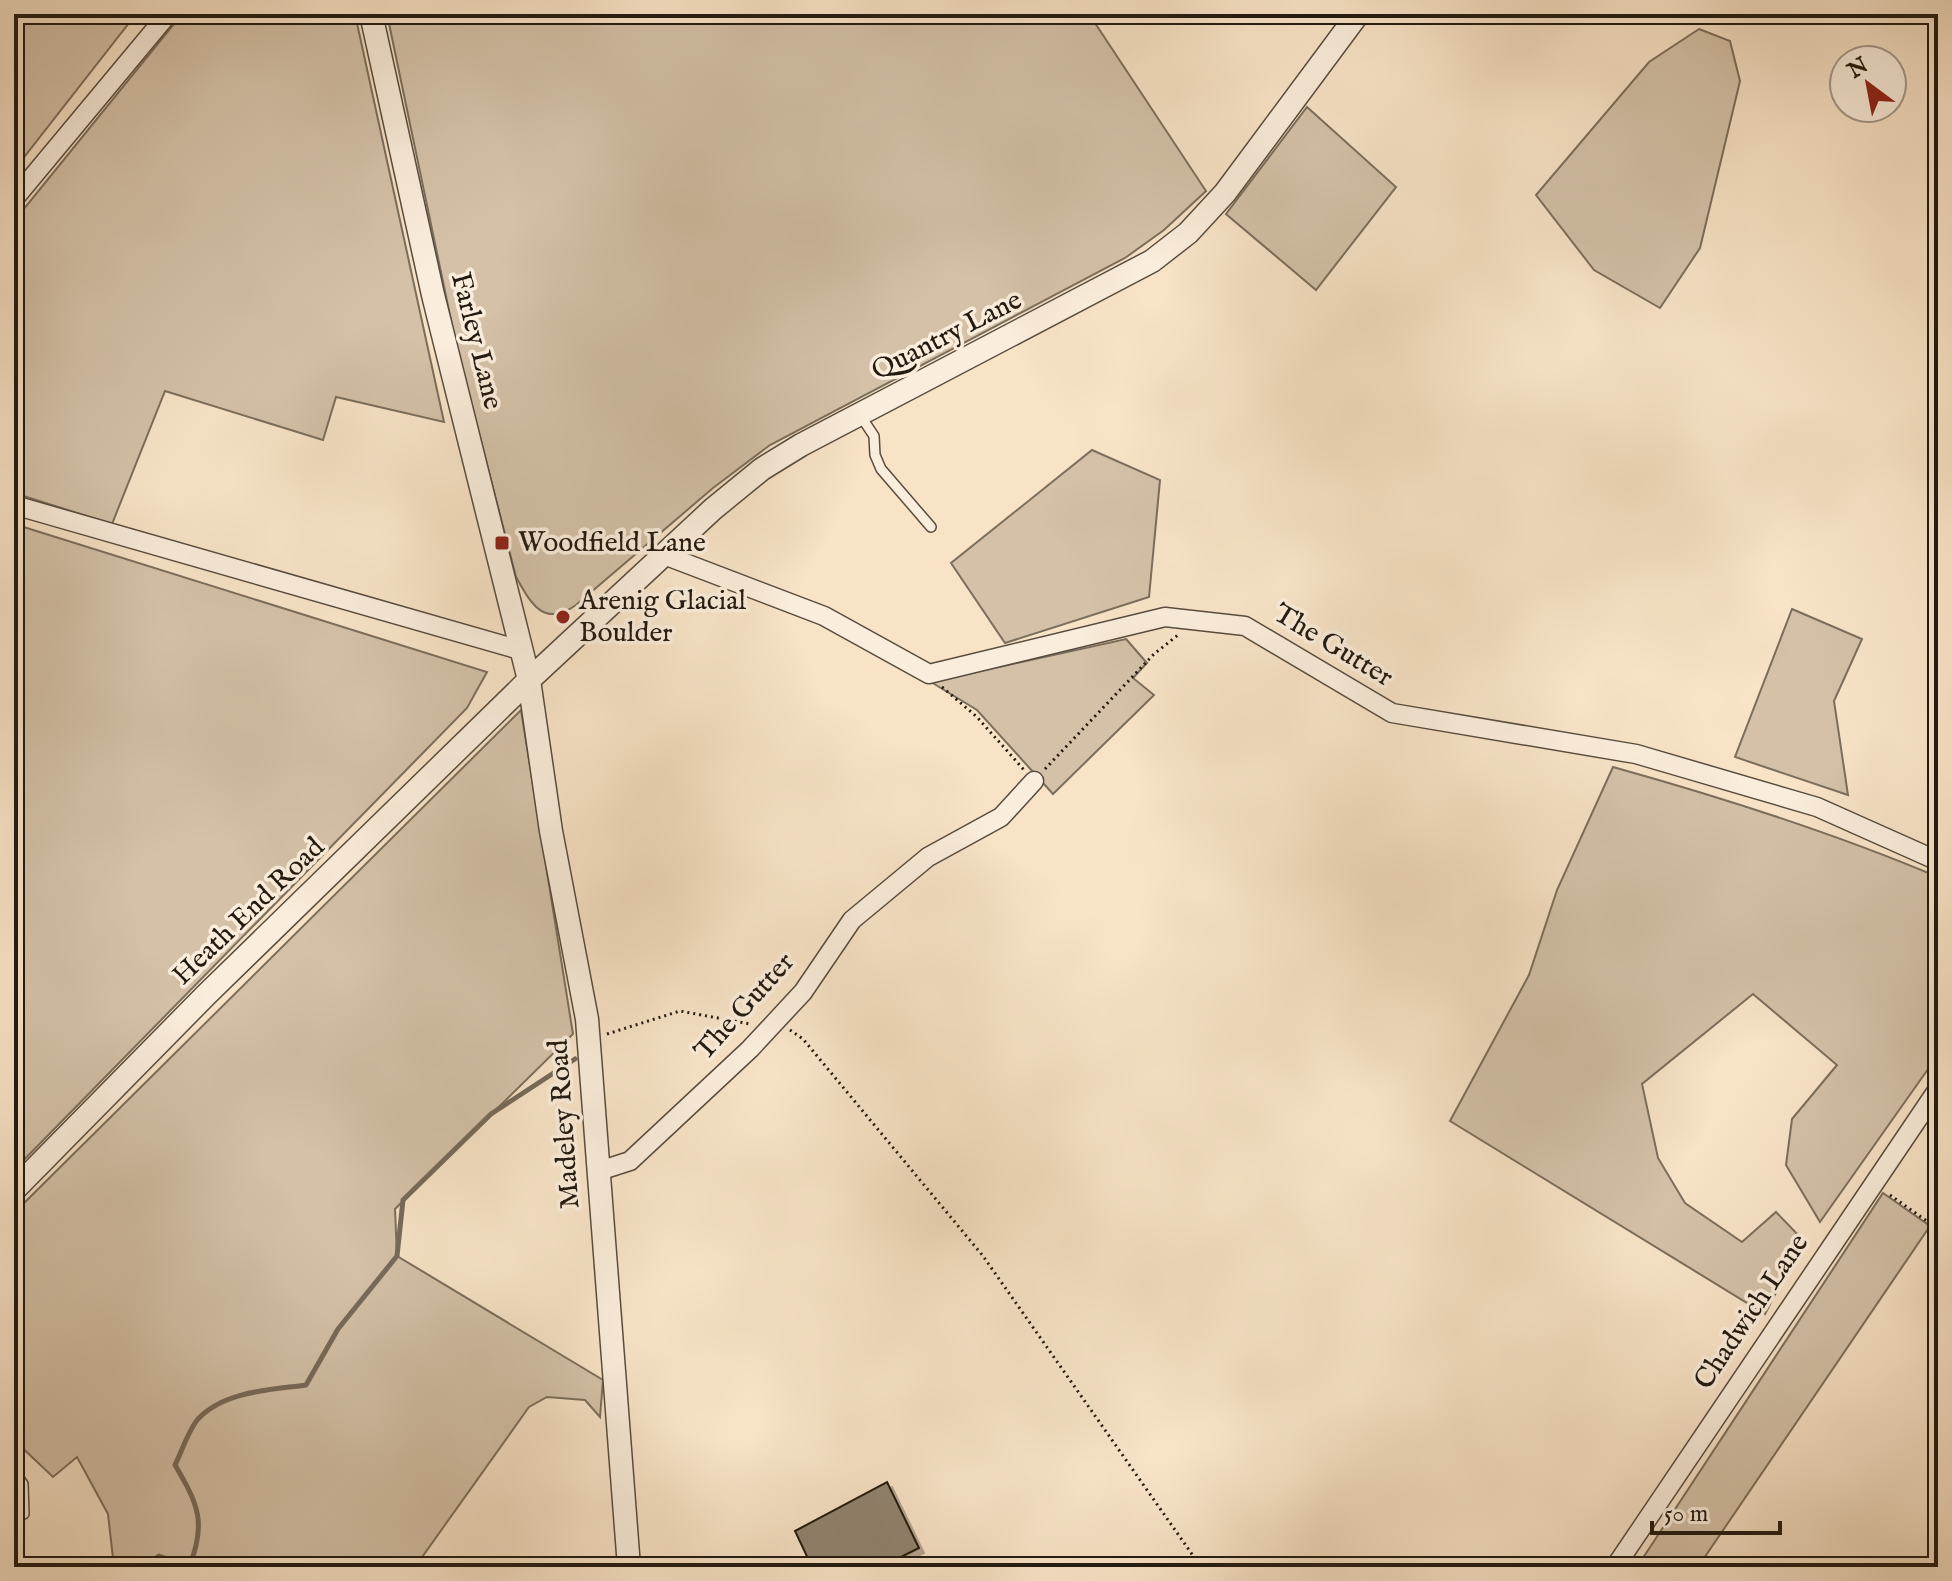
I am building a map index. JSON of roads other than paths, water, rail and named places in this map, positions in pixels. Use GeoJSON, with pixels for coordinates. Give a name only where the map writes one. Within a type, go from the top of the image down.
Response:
{"type":"FeatureCollection","features":[{"type":"Feature","properties":{"kind":"street"},"geometry":{"type":"LineString","coordinates":[[14,199],[168,14]]}},
{"type":"Feature","properties":{"kind":"street","name":"Farley Lane"},"geometry":{"type":"LineString","coordinates":[[371,14],[433,295],[529,680]]}},
{"type":"Feature","properties":{"kind":"street","name":"Quantry Lane"},"geometry":{"type":"LineString","coordinates":[[529,680],[762,469],[1125,276],[1152,261],[1188,233],[1225,193],[1358,14]]}},
{"type":"Feature","properties":{"kind":"street"},"geometry":{"type":"LineString","coordinates":[[14,505],[520,650]]}},
{"type":"Feature","properties":{"kind":"street","name":"The Gutter"},"geometry":{"type":"LineString","coordinates":[[664,555],[824,616],[929,674],[1165,617],[1245,626],[1392,713],[1636,754],[1817,807],[1938,861]]}},
{"type":"Feature","properties":{"kind":"street","name":"Madeley Road"},"geometry":{"type":"LineString","coordinates":[[529,680],[551,831],[589,1042],[629,1567]]}},
{"type":"Feature","properties":{"kind":"street","name":"Heath End Road"},"geometry":{"type":"LineString","coordinates":[[14,1190],[206,995],[529,680]]}},
{"type":"Feature","properties":{"kind":"street","name":"The Gutter"},"geometry":{"type":"LineString","coordinates":[[599,1171],[630,1161],[673,1124],[803,992],[852,920],[928,857],[1001,817],[1034,781]]}},
{"type":"Feature","properties":{"kind":"street","name":"Chadwich Lane"},"geometry":{"type":"LineString","coordinates":[[1615,1567],[1938,1089]]}},
{"type":"Feature","properties":{"kind":"lane"},"geometry":{"type":"LineString","coordinates":[[860,415],[874,436],[875,455],[881,469],[931,527]]}},
{"type":"Feature","properties":{"kind":"lane"},"geometry":{"type":"LineString","coordinates":[[14,1471],[23,1484],[24,1514]]}},
{"type":"Feature","properties":{"kind":"waterway"},"geometry":{"type":"LineString","coordinates":[[143,1567],[159,1556],[189,1567],[195,1552],[199,1526],[197,1514],[175,1465],[198,1419],[234,1397],[306,1385],[338,1329],[397,1256],[403,1200],[491,1114],[575,1059]]}},
{"type":"Feature","properties":{"kind":"place","name":"Woodfield Lane"},"geometry":{"type":"Point","coordinates":[502,543]}},
{"type":"Feature","properties":{"kind":"place","name":"Arenig Glacial Boulder"},"geometry":{"type":"Point","coordinates":[563,617]}}]}
